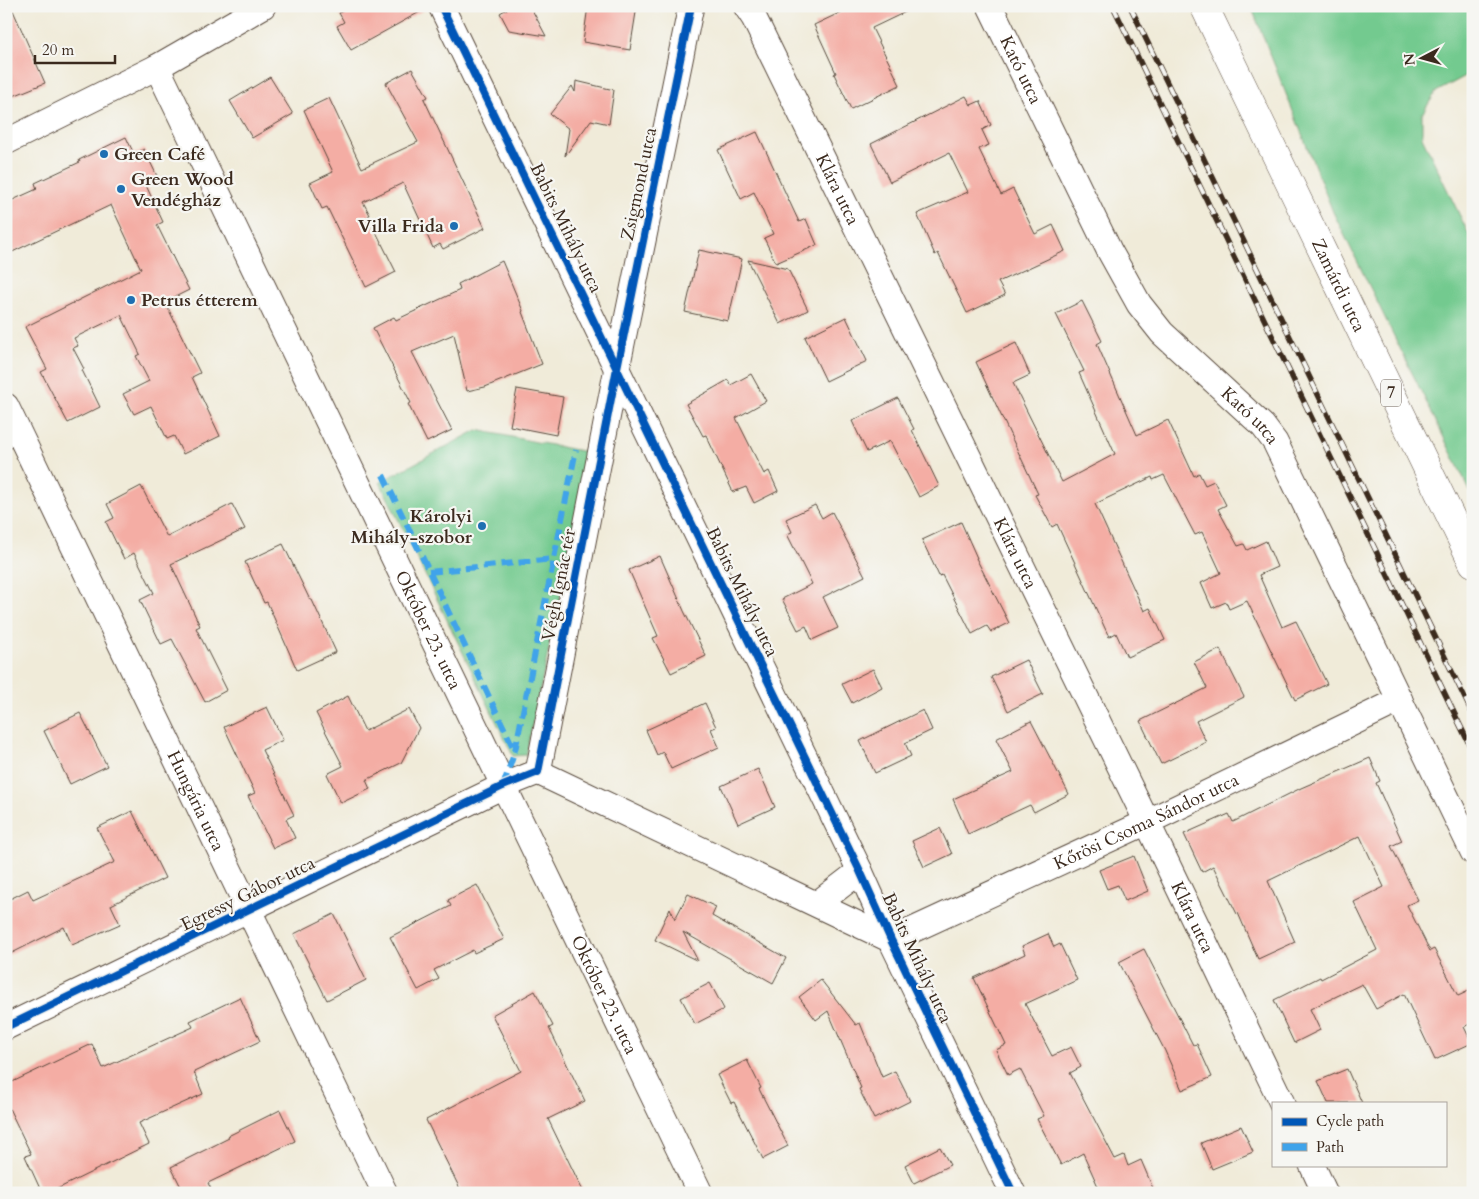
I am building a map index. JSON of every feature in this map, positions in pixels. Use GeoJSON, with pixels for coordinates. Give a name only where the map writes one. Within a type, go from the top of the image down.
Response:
{"type":"FeatureCollection","features":[{"type":"Feature","properties":{"kind":"main road","name":"Zamárdi utca"},"geometry":{"type":"LineString","coordinates":[[1204,6],[1473,563]]}},
{"type":"Feature","properties":{"kind":"street"},"geometry":{"type":"LineString","coordinates":[[6,142],[157,67],[235,13],[263,6]]}},
{"type":"Feature","properties":{"kind":"street","name":"Babits Mihály utca"},"geometry":{"type":"LineString","coordinates":[[441,6],[860,871],[891,940],[1013,1193]]}},
{"type":"Feature","properties":{"kind":"street","name":"Zsigmond utca"},"geometry":{"type":"LineString","coordinates":[[617,368],[691,6]]}},
{"type":"Feature","properties":{"kind":"street","name":"Klára utca"},"geometry":{"type":"LineString","coordinates":[[746,6],[758,27],[1147,822],[1282,1102]]}},
{"type":"Feature","properties":{"kind":"street","name":"Kató utca"},"geometry":{"type":"LineString","coordinates":[[990,6],[1109,250],[1139,304],[1162,333],[1264,426],[1275,442],[1473,852]]}},
{"type":"Feature","properties":{"kind":"street","name":"Október 23. utca"},"geometry":{"type":"LineString","coordinates":[[157,67],[700,1193]]}},
{"type":"Feature","properties":{"kind":"street","name":"Végh Ignác tér"},"geometry":{"type":"LineString","coordinates":[[538,772],[617,368]]}},
{"type":"Feature","properties":{"kind":"street","name":"Hungária utca"},"geometry":{"type":"LineString","coordinates":[[6,406],[385,1193]]}},
{"type":"Feature","properties":{"kind":"street","name":"Kőrösi Csoma Sándor utca"},"geometry":{"type":"LineString","coordinates":[[891,940],[1147,822],[1400,700]]}},
{"type":"Feature","properties":{"kind":"street"},"geometry":{"type":"LineString","coordinates":[[503,786],[538,772],[891,940]]}},
{"type":"Feature","properties":{"kind":"street","name":"Egressy Gábor utca"},"geometry":{"type":"LineString","coordinates":[[6,1027],[503,786]]}},
{"type":"Feature","properties":{"kind":"street"},"geometry":{"type":"LineString","coordinates":[[817,904],[860,871]]}},
{"type":"Feature","properties":{"kind":"street"},"geometry":{"type":"LineString","coordinates":[[1312,1166],[1325,1193]]}},
{"type":"Feature","properties":{"kind":"green space"},"geometry":{"type":"Polygon","coordinates":[[[1251,6],[1473,6],[1473,72],[1436,92],[1422,114],[1422,137],[1473,243],[1473,497],[1333,212],[1251,6]]]}},
{"type":"Feature","properties":{"kind":"green space"},"geometry":{"type":"Polygon","coordinates":[[[477,430],[591,453],[526,755],[513,756],[380,482],[477,430]]]}},
{"type":"Feature","properties":{"kind":"building"},"geometry":{"type":"Polygon","coordinates":[[[6,6],[11,6],[45,83],[6,99],[6,6]]]}},
{"type":"Feature","properties":{"kind":"building"},"geometry":{"type":"Polygon","coordinates":[[[351,6],[427,6],[427,8],[351,50],[337,26],[344,22],[339,13],[351,6]]]}},
{"type":"Feature","properties":{"kind":"building"},"geometry":{"type":"Polygon","coordinates":[[[512,6],[530,6],[546,36],[509,30],[500,13],[512,6]]]}},
{"type":"Feature","properties":{"kind":"building"},"geometry":{"type":"Polygon","coordinates":[[[588,6],[637,6],[630,50],[583,42],[588,6]]]}},
{"type":"Feature","properties":{"kind":"building"},"geometry":{"type":"Polygon","coordinates":[[[854,6],[918,6],[872,28],[900,85],[851,109],[814,25],[854,6]]]}},
{"type":"Feature","properties":{"kind":"building"},"geometry":{"type":"Polygon","coordinates":[[[412,69],[428,97],[424,99],[485,228],[443,249],[440,244],[433,248],[403,183],[363,202],[396,272],[366,287],[327,207],[322,209],[310,183],[333,172],[304,110],[329,98],[362,168],[418,142],[386,83],[412,69]]]}},
{"type":"Feature","properties":{"kind":"building"},"geometry":{"type":"Polygon","coordinates":[[[270,77],[293,114],[252,138],[230,101],[270,77]]]}},
{"type":"Feature","properties":{"kind":"building"},"geometry":{"type":"Polygon","coordinates":[[[576,81],[614,90],[609,124],[591,120],[565,156],[569,129],[550,114],[572,86],[575,92],[576,81]]]}},
{"type":"Feature","properties":{"kind":"building"},"geometry":{"type":"Polygon","coordinates":[[[966,96],[971,105],[980,101],[991,125],[982,130],[989,145],[979,149],[1001,195],[1013,189],[1035,234],[1053,225],[1065,251],[998,282],[1005,295],[967,313],[938,253],[935,255],[917,214],[968,192],[949,153],[890,182],[871,144],[966,96]]]}},
{"type":"Feature","properties":{"kind":"building"},"geometry":{"type":"Polygon","coordinates":[[[757,132],[799,222],[806,219],[817,245],[776,263],[764,238],[773,234],[754,192],[741,199],[718,150],[757,132]]]}},
{"type":"Feature","properties":{"kind":"building"},"geometry":{"type":"Polygon","coordinates":[[[126,137],[134,154],[144,149],[157,176],[144,181],[163,222],[157,225],[189,290],[165,302],[200,373],[192,377],[220,436],[183,454],[174,436],[167,439],[151,406],[134,414],[123,394],[149,381],[136,356],[140,354],[121,315],[74,338],[78,346],[73,348],[100,407],[68,423],[41,372],[47,369],[25,327],[141,269],[111,205],[6,255],[6,203],[37,189],[35,183],[80,162],[79,160],[126,137]]]}},
{"type":"Feature","properties":{"kind":"building"},"geometry":{"type":"Polygon","coordinates":[[[699,250],[742,259],[728,321],[685,312],[699,250]]]}},
{"type":"Feature","properties":{"kind":"building"},"geometry":{"type":"Polygon","coordinates":[[[748,260],[788,269],[808,310],[780,324],[748,260]]]}},
{"type":"Feature","properties":{"kind":"building"},"geometry":{"type":"Polygon","coordinates":[[[502,261],[542,364],[485,387],[467,391],[454,334],[412,352],[452,430],[427,442],[408,404],[411,403],[373,328],[394,317],[396,320],[460,290],[458,284],[502,261]]]}},
{"type":"Feature","properties":{"kind":"building"},"geometry":{"type":"Polygon","coordinates":[[[1082,301],[1102,341],[1097,344],[1137,435],[1168,420],[1194,476],[1199,473],[1205,485],[1214,481],[1226,505],[1218,509],[1238,546],[1244,544],[1247,550],[1266,541],[1277,567],[1259,575],[1282,627],[1296,621],[1327,684],[1295,700],[1247,601],[1229,609],[1226,602],[1212,608],[1201,583],[1221,573],[1202,532],[1195,535],[1164,475],[1153,480],[1152,477],[1095,504],[1144,611],[1150,608],[1165,640],[1127,657],[1116,633],[1109,637],[1057,524],[1052,527],[1035,495],[1038,494],[976,362],[1016,343],[1030,375],[1013,383],[1062,482],[1115,454],[1079,373],[1084,371],[1056,314],[1082,301]]]}},
{"type":"Feature","properties":{"kind":"building"},"geometry":{"type":"Polygon","coordinates":[[[846,317],[867,361],[826,381],[805,337],[846,317]]]}},
{"type":"Feature","properties":{"kind":"building"},"geometry":{"type":"Polygon","coordinates":[[[751,374],[766,401],[736,418],[764,474],[769,471],[778,491],[754,503],[746,487],[733,492],[706,435],[703,436],[686,404],[728,380],[731,385],[751,374]]]}},
{"type":"Feature","properties":{"kind":"building"},"geometry":{"type":"Polygon","coordinates":[[[517,389],[563,397],[556,435],[510,426],[517,389]]]}},
{"type":"Feature","properties":{"kind":"building"},"geometry":{"type":"Polygon","coordinates":[[[898,398],[939,486],[919,497],[890,441],[867,452],[852,421],[898,398]]]}},
{"type":"Feature","properties":{"kind":"building"},"geometry":{"type":"Polygon","coordinates":[[[141,486],[167,537],[232,504],[245,529],[171,564],[200,626],[196,628],[227,690],[205,702],[172,639],[161,644],[140,600],[154,593],[134,553],[124,559],[106,522],[114,518],[107,504],[141,486]]]}},
{"type":"Feature","properties":{"kind":"building"},"geometry":{"type":"Polygon","coordinates":[[[815,505],[822,518],[832,512],[865,576],[823,597],[838,628],[812,640],[806,626],[798,630],[782,599],[812,584],[787,534],[792,532],[786,519],[815,505]]]}},
{"type":"Feature","properties":{"kind":"building"},"geometry":{"type":"Polygon","coordinates":[[[961,522],[976,558],[1009,623],[991,632],[987,626],[972,634],[942,575],[939,576],[922,540],[961,522]]]}},
{"type":"Feature","properties":{"kind":"building"},"geometry":{"type":"Polygon","coordinates":[[[283,544],[336,652],[297,670],[267,602],[264,603],[245,562],[283,544]]]}},
{"type":"Feature","properties":{"kind":"building"},"geometry":{"type":"Polygon","coordinates":[[[660,556],[706,656],[671,673],[653,638],[658,636],[629,570],[660,556]]]}},
{"type":"Feature","properties":{"kind":"building"},"geometry":{"type":"Polygon","coordinates":[[[1220,649],[1244,697],[1196,721],[1206,742],[1161,764],[1140,721],[1207,688],[1194,662],[1220,649]]]}},
{"type":"Feature","properties":{"kind":"building"},"geometry":{"type":"Polygon","coordinates":[[[1026,660],[1043,694],[1008,711],[991,677],[1026,660]]]}},
{"type":"Feature","properties":{"kind":"building"},"geometry":{"type":"Polygon","coordinates":[[[873,669],[882,687],[852,703],[842,684],[873,669]]]}},
{"type":"Feature","properties":{"kind":"building"},"geometry":{"type":"Polygon","coordinates":[[[348,696],[365,731],[409,709],[419,728],[401,763],[366,780],[370,789],[341,803],[327,774],[343,766],[316,713],[348,696]]]}},
{"type":"Feature","properties":{"kind":"building"},"geometry":{"type":"Polygon","coordinates":[[[705,703],[716,727],[711,729],[719,747],[671,769],[663,752],[657,755],[646,730],[705,703]]]}},
{"type":"Feature","properties":{"kind":"building"},"geometry":{"type":"Polygon","coordinates":[[[267,707],[283,740],[262,750],[294,815],[286,819],[295,838],[273,848],[248,796],[255,793],[224,727],[267,707]]]}},
{"type":"Feature","properties":{"kind":"building"},"geometry":{"type":"Polygon","coordinates":[[[923,710],[932,730],[905,743],[911,756],[875,773],[860,741],[923,710]]]}},
{"type":"Feature","properties":{"kind":"building"},"geometry":{"type":"Polygon","coordinates":[[[80,713],[107,766],[70,784],[44,731],[80,713]]]}},
{"type":"Feature","properties":{"kind":"building"},"geometry":{"type":"Polygon","coordinates":[[[1031,721],[1069,794],[1034,812],[1030,805],[968,834],[953,799],[1013,772],[996,739],[1031,721]]]}},
{"type":"Feature","properties":{"kind":"building"},"geometry":{"type":"Polygon","coordinates":[[[1370,758],[1380,781],[1376,783],[1402,841],[1391,846],[1418,900],[1407,905],[1430,951],[1434,949],[1458,996],[1473,989],[1473,1022],[1464,1027],[1472,1043],[1435,1060],[1404,994],[1376,1009],[1362,984],[1310,1009],[1320,1030],[1294,1043],[1274,1000],[1320,977],[1321,979],[1377,950],[1354,902],[1384,887],[1360,836],[1268,881],[1295,942],[1258,959],[1238,913],[1213,866],[1202,872],[1184,834],[1229,814],[1233,822],[1301,788],[1370,758]]]}},
{"type":"Feature","properties":{"kind":"building"},"geometry":{"type":"Polygon","coordinates":[[[758,769],[775,807],[738,824],[721,786],[758,769]]]}},
{"type":"Feature","properties":{"kind":"building"},"geometry":{"type":"Polygon","coordinates":[[[132,811],[165,878],[111,905],[120,924],[72,945],[64,927],[6,956],[6,901],[28,890],[33,900],[115,862],[97,828],[132,811]]]}},
{"type":"Feature","properties":{"kind":"building"},"geometry":{"type":"Polygon","coordinates":[[[940,828],[952,854],[924,867],[912,841],[940,828]]]}},
{"type":"Feature","properties":{"kind":"building"},"geometry":{"type":"Polygon","coordinates":[[[1134,856],[1148,891],[1125,901],[1118,885],[1107,889],[1099,870],[1134,856]]]}},
{"type":"Feature","properties":{"kind":"building"},"geometry":{"type":"Polygon","coordinates":[[[477,885],[504,939],[474,953],[473,950],[434,970],[439,979],[418,990],[390,937],[451,906],[448,900],[477,885]]]}},
{"type":"Feature","properties":{"kind":"building"},"geometry":{"type":"Polygon","coordinates":[[[688,894],[716,907],[712,916],[786,958],[773,983],[683,932],[698,961],[655,940],[670,908],[675,919],[688,894]]]}},
{"type":"Feature","properties":{"kind":"building"},"geometry":{"type":"Polygon","coordinates":[[[334,914],[366,980],[327,1000],[294,934],[334,914]]]}},
{"type":"Feature","properties":{"kind":"building"},"geometry":{"type":"Polygon","coordinates":[[[1048,934],[1054,947],[1060,944],[1077,980],[1025,1004],[1052,1056],[1071,1047],[1081,1067],[1070,1073],[1115,1159],[1124,1155],[1128,1166],[1141,1160],[1155,1193],[1101,1193],[1083,1153],[1061,1165],[1037,1119],[1044,1116],[1020,1069],[1008,1075],[996,1050],[1006,1045],[974,978],[1025,954],[1022,946],[1048,934]]]}},
{"type":"Feature","properties":{"kind":"building"},"geometry":{"type":"Polygon","coordinates":[[[1144,949],[1193,1045],[1197,1044],[1212,1077],[1182,1090],[1165,1051],[1119,962],[1144,949]]]}},
{"type":"Feature","properties":{"kind":"building"},"geometry":{"type":"Polygon","coordinates":[[[821,980],[856,1025],[860,1023],[882,1077],[895,1071],[910,1101],[874,1119],[859,1089],[861,1088],[828,1011],[816,1020],[799,997],[821,980]]]}},
{"type":"Feature","properties":{"kind":"building"},"geometry":{"type":"Polygon","coordinates":[[[710,983],[724,1009],[695,1024],[681,998],[710,983]]]}},
{"type":"Feature","properties":{"kind":"building"},"geometry":{"type":"Polygon","coordinates":[[[535,991],[553,1026],[549,1028],[585,1101],[548,1119],[584,1193],[462,1193],[426,1120],[521,1071],[492,1015],[535,991]]]}},
{"type":"Feature","properties":{"kind":"building"},"geometry":{"type":"Polygon","coordinates":[[[240,997],[260,1041],[194,1072],[203,1094],[139,1123],[149,1144],[49,1193],[42,1193],[25,1156],[31,1154],[6,1102],[6,1085],[92,1044],[103,1068],[193,1027],[190,1021],[240,997]]]}},
{"type":"Feature","properties":{"kind":"building"},"geometry":{"type":"Polygon","coordinates":[[[747,1060],[761,1088],[759,1089],[788,1146],[763,1159],[734,1102],[731,1103],[717,1075],[747,1060]]]}},
{"type":"Feature","properties":{"kind":"building"},"geometry":{"type":"Polygon","coordinates":[[[1347,1069],[1362,1102],[1328,1102],[1318,1081],[1347,1069]]]}},
{"type":"Feature","properties":{"kind":"building"},"geometry":{"type":"Polygon","coordinates":[[[280,1110],[295,1141],[208,1183],[213,1193],[184,1193],[171,1167],[280,1110]]]}},
{"type":"Feature","properties":{"kind":"building"},"geometry":{"type":"Polygon","coordinates":[[[1241,1126],[1253,1152],[1212,1169],[1201,1143],[1241,1126]]]}},
{"type":"Feature","properties":{"kind":"building"},"geometry":{"type":"Polygon","coordinates":[[[940,1147],[950,1165],[914,1183],[905,1165],[940,1147]]]}},
{"type":"Feature","properties":{"kind":"railway"},"geometry":{"type":"LineString","coordinates":[[1113,6],[1473,752]]}},
{"type":"Feature","properties":{"kind":"railway"},"geometry":{"type":"LineString","coordinates":[[1130,6],[1473,715]]}},
{"type":"Feature","properties":{"kind":"marked path"},"geometry":{"type":"LineString","coordinates":[[383,475],[515,751],[576,450]]}},
{"type":"Feature","properties":{"kind":"marked path"},"geometry":{"type":"LineString","coordinates":[[429,572],[554,559]]}},
{"type":"Feature","properties":{"kind":"marked path"},"geometry":{"type":"LineString","coordinates":[[503,786],[515,751]]}},
{"type":"Feature","properties":{"kind":"cycle path"},"geometry":{"type":"LineString","coordinates":[[441,6],[860,871],[891,940],[1013,1193]]}},
{"type":"Feature","properties":{"kind":"cycle path"},"geometry":{"type":"LineString","coordinates":[[6,1027],[503,786],[538,772],[617,368],[691,6]]}},
{"type":"Feature","properties":{"kind":"place","name":"Green Café"},"geometry":{"type":"Point","coordinates":[104,154]}},
{"type":"Feature","properties":{"kind":"place","name":"Green Wood Vendégház"},"geometry":{"type":"Point","coordinates":[121,189]}},
{"type":"Feature","properties":{"kind":"place","name":"Villa Frida"},"geometry":{"type":"Point","coordinates":[454,226]}},
{"type":"Feature","properties":{"kind":"place","name":"Petrus étterem"},"geometry":{"type":"Point","coordinates":[131,300]}},
{"type":"Feature","properties":{"kind":"place","name":"Károlyi Mihály-szobor"},"geometry":{"type":"Point","coordinates":[482,526]}}]}
